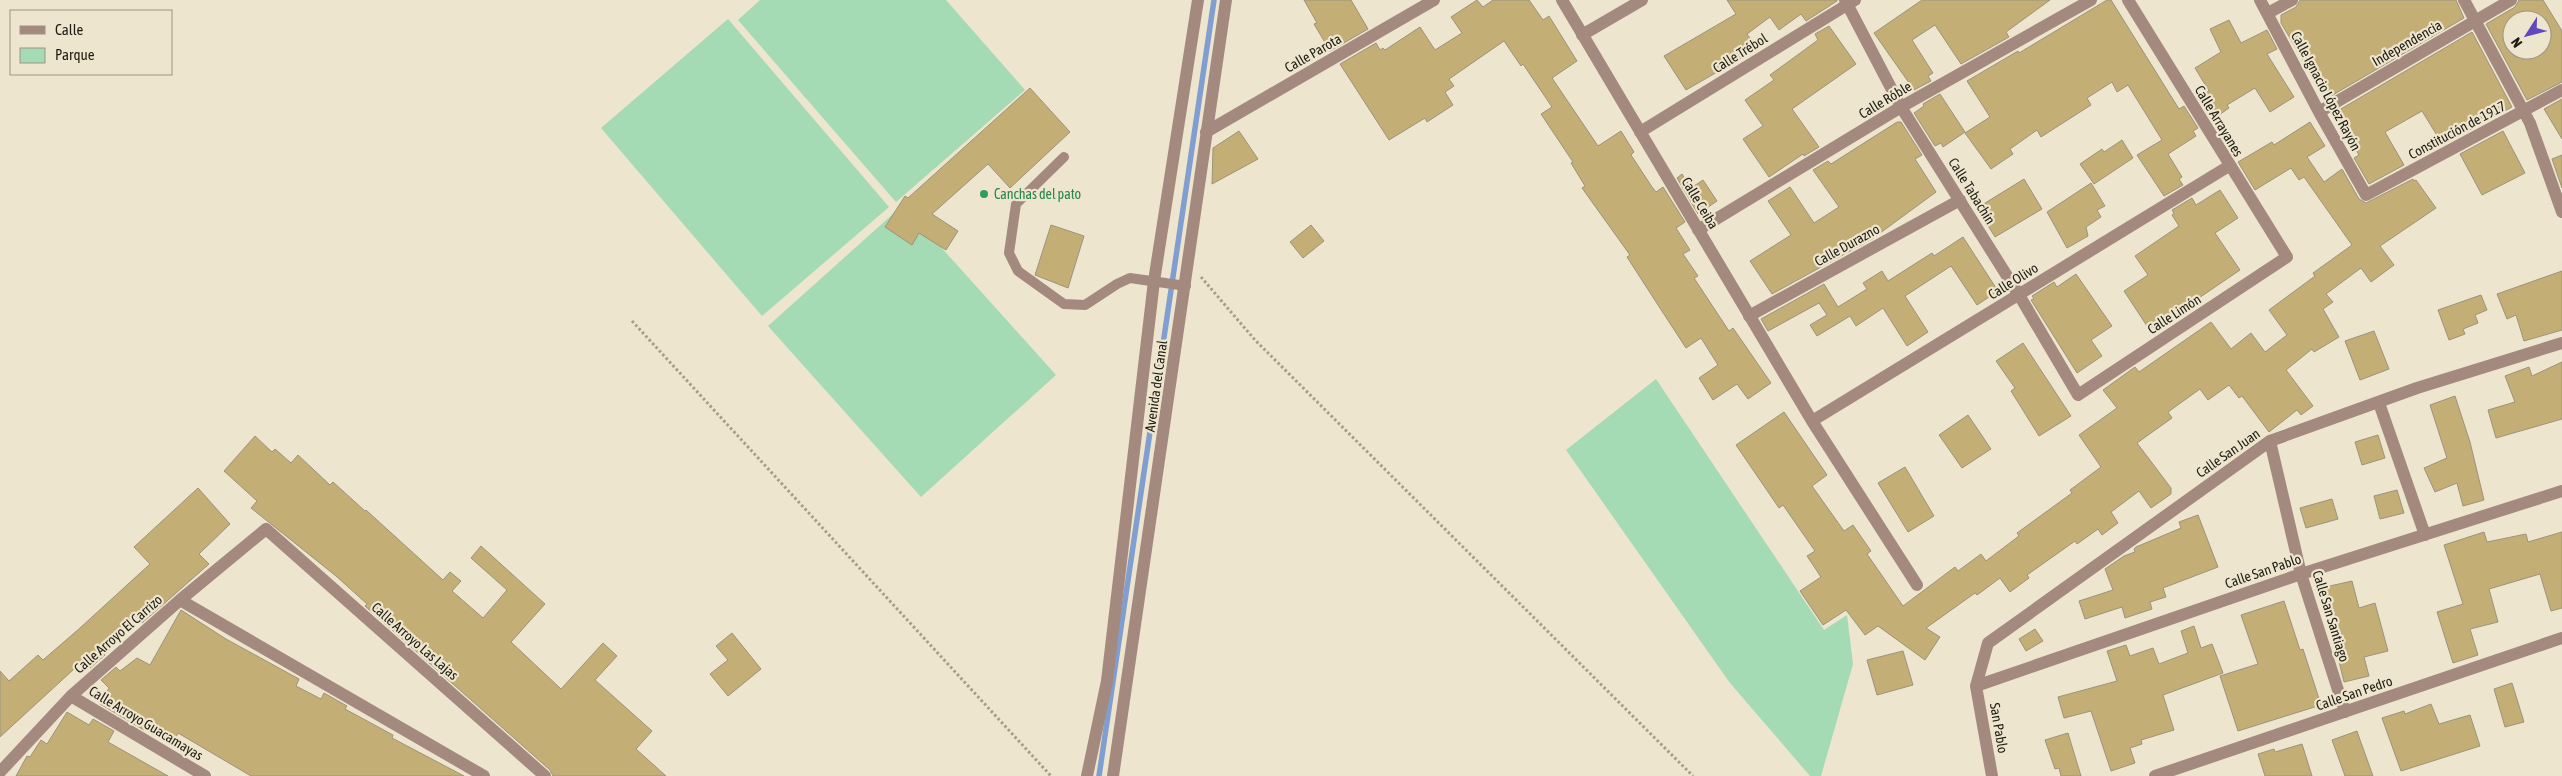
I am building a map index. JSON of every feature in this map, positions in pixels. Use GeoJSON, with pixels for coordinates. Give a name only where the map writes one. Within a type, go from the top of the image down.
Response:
{"type":"FeatureCollection","features":[{"type":"Feature","properties":{"kind":"street"},"geometry":{"type":"LineString","coordinates":[[1087,776],[1107,681],[1154,281],[1198,0]]}},
{"type":"Feature","properties":{"kind":"street","name":"Avenida del Canal"},"geometry":{"type":"LineString","coordinates":[[1113,776],[1226,0]]}},
{"type":"Feature","properties":{"kind":"street","name":"Calle Parota"},"geometry":{"type":"LineString","coordinates":[[1206,132],[1434,0]]}},
{"type":"Feature","properties":{"kind":"street","name":"Calle Ceiba"},"geometry":{"type":"LineString","coordinates":[[1562,0],[1812,421],[1917,585]]}},
{"type":"Feature","properties":{"kind":"street"},"geometry":{"type":"LineString","coordinates":[[1582,35],[1642,0]]}},
{"type":"Feature","properties":{"kind":"street","name":"Calle Róble"},"geometry":{"type":"LineString","coordinates":[[1698,230],[1901,107],[2090,0]]}},
{"type":"Feature","properties":{"kind":"street","name":"Calle Arrayanes"},"geometry":{"type":"LineString","coordinates":[[2128,0],[2287,257]]}},
{"type":"Feature","properties":{"kind":"street","name":"Calle Ignacio López Rayón"},"geometry":{"type":"LineString","coordinates":[[2260,0],[2319,112],[2366,195]]}},
{"type":"Feature","properties":{"kind":"street"},"geometry":{"type":"LineString","coordinates":[[2268,13],[2292,0]]}},
{"type":"Feature","properties":{"kind":"street"},"geometry":{"type":"LineString","coordinates":[[2464,0],[2530,123],[2562,212]]}},
{"type":"Feature","properties":{"kind":"street","name":"Independencia"},"geometry":{"type":"LineString","coordinates":[[2319,112],[2511,0]]}},
{"type":"Feature","properties":{"kind":"street","name":"Calle Tabachín"},"geometry":{"type":"LineString","coordinates":[[1849,1],[1901,107],[2019,295],[2078,396]]}},
{"type":"Feature","properties":{"kind":"street","name":"Calle Trébol"},"geometry":{"type":"LineString","coordinates":[[1640,132],[1849,1]]}},
{"type":"Feature","properties":{"kind":"street","name":"Constitución de 1917"},"geometry":{"type":"LineString","coordinates":[[2366,195],[2562,90]]}},
{"type":"Feature","properties":{"kind":"street","name":"Calle Olivo"},"geometry":{"type":"LineString","coordinates":[[1812,421],[2229,166]]}},
{"type":"Feature","properties":{"kind":"street","name":"Calle Durazno"},"geometry":{"type":"LineString","coordinates":[[1749,316],[1960,200]]}},
{"type":"Feature","properties":{"kind":"street","name":"Calle Limón"},"geometry":{"type":"LineString","coordinates":[[2078,396],[2287,257]]}},
{"type":"Feature","properties":{"kind":"street","name":"Calle San Juan"},"geometry":{"type":"LineString","coordinates":[[1976,686],[1988,643],[2270,441],[2417,388],[2562,343]]}},
{"type":"Feature","properties":{"kind":"street"},"geometry":{"type":"LineString","coordinates":[[2379,403],[2424,535]]}},
{"type":"Feature","properties":{"kind":"street","name":"Calle San Santiago"},"geometry":{"type":"LineString","coordinates":[[2270,441],[2301,574],[2345,712]]}},
{"type":"Feature","properties":{"kind":"street","name":"Calle San Pablo"},"geometry":{"type":"LineString","coordinates":[[1976,686],[2301,574],[2562,491]]}},
{"type":"Feature","properties":{"kind":"street","name":"Calle Arroyo El Carrizo"},"geometry":{"type":"LineString","coordinates":[[0,772],[71,696],[180,600],[266,529]]}},
{"type":"Feature","properties":{"kind":"street","name":"Calle Arroyo Las Lajas"},"geometry":{"type":"LineString","coordinates":[[266,529],[545,776]]}},
{"type":"Feature","properties":{"kind":"street"},"geometry":{"type":"LineString","coordinates":[[180,600],[484,776]]}},
{"type":"Feature","properties":{"kind":"street","name":"Calle San Pedro"},"geometry":{"type":"LineString","coordinates":[[2155,776],[2562,638]]}},
{"type":"Feature","properties":{"kind":"street","name":"San Pablo"},"geometry":{"type":"LineString","coordinates":[[1976,686],[1992,776]]}},
{"type":"Feature","properties":{"kind":"street","name":"Calle Arroyo Guacamayas"},"geometry":{"type":"LineString","coordinates":[[71,696],[205,776]]}},
{"type":"Feature","properties":{"kind":"lane"},"geometry":{"type":"LineString","coordinates":[[1064,157],[1016,204],[1009,253],[1018,271],[1064,304],[1085,305],[1117,284],[1130,278],[1184,286]]}},
{"type":"Feature","properties":{"kind":"path"},"geometry":{"type":"LineString","coordinates":[[1189,264],[1262,347],[1693,776]]}},
{"type":"Feature","properties":{"kind":"path"},"geometry":{"type":"LineString","coordinates":[[632,321],[1051,776]]}},
{"type":"Feature","properties":{"kind":"green space"},"geometry":{"type":"Polygon","coordinates":[[[760,0],[946,0],[1025,90],[896,202],[738,20],[760,0]]]}},
{"type":"Feature","properties":{"kind":"green space"},"geometry":{"type":"Polygon","coordinates":[[[728,19],[889,207],[762,316],[601,128],[728,19]]]}},
{"type":"Feature","properties":{"kind":"green space"},"geometry":{"type":"Polygon","coordinates":[[[903,205],[1056,375],[921,497],[768,326],[903,205]]]}},
{"type":"Feature","properties":{"kind":"green space"},"geometry":{"type":"Polygon","coordinates":[[[1656,379],[1824,630],[1847,615],[1853,664],[1821,776],[1810,776],[1730,683],[1566,450],[1656,379]]]}},
{"type":"Feature","properties":{"kind":"building"},"geometry":{"type":"Polygon","coordinates":[[[1304,0],[1351,0],[1368,29],[1330,51],[1314,24],[1317,23],[1304,0]]]}},
{"type":"Feature","properties":{"kind":"building"},"geometry":{"type":"Polygon","coordinates":[[[1477,0],[1483,7],[1493,0],[1529,0],[1543,20],[1549,16],[1577,61],[1552,78],[1598,146],[1621,131],[1634,152],[1631,155],[1652,187],[1656,192],[1663,187],[1685,222],[1676,228],[1690,250],[1683,254],[1698,276],[1694,278],[1729,331],[1733,328],[1771,383],[1748,399],[1737,384],[1713,400],[1699,378],[1718,365],[1701,338],[1686,348],[1627,257],[1630,255],[1582,188],[1585,186],[1571,163],[1573,162],[1541,114],[1552,107],[1523,64],[1521,66],[1504,41],[1449,79],[1454,86],[1445,92],[1453,105],[1427,122],[1425,118],[1389,140],[1340,64],[1376,43],[1380,50],[1383,48],[1385,50],[1420,27],[1435,50],[1462,33],[1451,17],[1477,0]]]}},
{"type":"Feature","properties":{"kind":"building"},"geometry":{"type":"Polygon","coordinates":[[[1727,0],[1837,1],[1806,21],[1801,14],[1779,30],[1770,17],[1747,34],[1757,49],[1686,90],[1664,56],[1736,14],[1727,0]]]}},
{"type":"Feature","properties":{"kind":"building"},"geometry":{"type":"Polygon","coordinates":[[[1922,0],[2050,0],[2006,32],[2009,37],[1961,64],[1935,25],[1912,40],[1933,73],[1928,76],[1931,81],[1914,90],[1874,33],[1922,0]]]}},
{"type":"Feature","properties":{"kind":"building"},"geometry":{"type":"Polygon","coordinates":[[[2107,0],[2111,0],[2179,109],[2184,106],[2198,128],[2193,131],[2196,136],[2168,154],[2182,177],[2179,179],[2183,185],[2164,196],[2137,155],[2162,140],[2128,85],[2117,92],[2112,82],[2087,98],[2091,105],[2041,137],[2037,130],[2010,149],[2013,154],[1991,169],[1965,133],[1990,117],[1967,81],[2018,51],[2019,53],[2107,0]]]}},
{"type":"Feature","properties":{"kind":"building"},"geometry":{"type":"Polygon","coordinates":[[[2300,0],[2456,0],[2464,18],[2326,99],[2281,23],[2281,15],[2296,7],[2300,0]]]}},
{"type":"Feature","properties":{"kind":"building"},"geometry":{"type":"Polygon","coordinates":[[[2519,0],[2543,0],[2549,10],[2510,10],[2515,7],[2519,0]]]}},
{"type":"Feature","properties":{"kind":"building"},"geometry":{"type":"Polygon","coordinates":[[[2502,15],[2502,54],[2486,24],[2502,15]]]}},
{"type":"Feature","properties":{"kind":"building"},"geometry":{"type":"Polygon","coordinates":[[[2552,15],[2562,31],[2562,82],[2527,100],[2505,60],[2552,60],[2552,15]]]}},
{"type":"Feature","properties":{"kind":"building"},"geometry":{"type":"Polygon","coordinates":[[[2229,20],[2241,43],[2267,30],[2277,49],[2267,54],[2294,97],[2270,112],[2255,88],[2227,105],[2229,108],[2212,120],[2198,97],[2209,91],[2195,68],[2221,52],[2210,29],[2229,20]]]}},
{"type":"Feature","properties":{"kind":"building"},"geometry":{"type":"Polygon","coordinates":[[[1829,26],[1856,64],[1792,109],[1819,147],[1804,156],[1803,154],[1769,177],[1743,139],[1763,126],[1745,100],[1774,80],[1770,75],[1818,40],[1815,34],[1829,26]]]}},
{"type":"Feature","properties":{"kind":"building"},"geometry":{"type":"Polygon","coordinates":[[[2472,32],[2512,107],[2453,139],[2449,131],[2438,137],[2422,111],[2385,132],[2404,165],[2369,184],[2354,158],[2359,155],[2334,113],[2472,32]]]}},
{"type":"Feature","properties":{"kind":"building"},"geometry":{"type":"Polygon","coordinates":[[[1030,88],[1070,132],[1010,188],[988,164],[932,214],[958,231],[946,250],[919,233],[912,245],[885,227],[905,196],[908,198],[1030,88]]]}},
{"type":"Feature","properties":{"kind":"building"},"geometry":{"type":"Polygon","coordinates":[[[1940,94],[1965,132],[1943,147],[1941,143],[1935,146],[1914,113],[1924,106],[1923,104],[1940,94]]]}},
{"type":"Feature","properties":{"kind":"building"},"geometry":{"type":"Polygon","coordinates":[[[2562,99],[2562,139],[2544,109],[2562,99]]]}},
{"type":"Feature","properties":{"kind":"building"},"geometry":{"type":"Polygon","coordinates":[[[1897,122],[1901,122],[1922,155],[1915,159],[1936,192],[1872,239],[1772,294],[1750,261],[1791,235],[1768,201],[1790,187],[1814,223],[1839,207],[1813,170],[1828,161],[1831,164],[1897,122]]]}},
{"type":"Feature","properties":{"kind":"building"},"geometry":{"type":"Polygon","coordinates":[[[2310,122],[2325,146],[2307,157],[2324,182],[2342,169],[2359,199],[2366,203],[2413,179],[2414,181],[2416,180],[2436,208],[2380,246],[2394,265],[2371,282],[2361,268],[2326,294],[2333,302],[2323,309],[2339,337],[2314,352],[2312,349],[2286,370],[2313,406],[2301,415],[2297,410],[2269,432],[2242,396],[2239,398],[2229,385],[2208,400],[2200,389],[2168,412],[2172,418],[2137,443],[2171,488],[2171,494],[2151,508],[2139,491],[2111,512],[2118,523],[2102,535],[2098,529],[2077,544],[2075,541],[2027,575],[2029,578],[2010,592],[2000,578],[1977,595],[1975,593],[1926,628],[1940,637],[1925,660],[1878,626],[1865,635],[1846,610],[1823,625],[1800,591],[1821,577],[1807,556],[1815,551],[1783,505],[1779,508],[1736,445],[1784,412],[1827,475],[1812,486],[1844,531],[1853,525],[1871,551],[1867,554],[1903,606],[1955,567],[1958,571],[1981,554],[1986,561],[2019,536],[2017,533],[2072,493],[2070,490],[2101,467],[2079,435],[2117,408],[2103,390],[2135,367],[2139,372],[2211,322],[2231,349],[2251,333],[2265,352],[2287,335],[2269,310],[2315,276],[2313,273],[2352,245],[2304,177],[2299,180],[2291,168],[2255,190],[2238,162],[2272,142],[2274,145],[2310,122]]]}},
{"type":"Feature","properties":{"kind":"building"},"geometry":{"type":"Polygon","coordinates":[[[1239,131],[1258,159],[1212,184],[1213,148],[1239,131]]]}},
{"type":"Feature","properties":{"kind":"building"},"geometry":{"type":"Polygon","coordinates":[[[2503,131],[2525,173],[2482,195],[2460,154],[2503,131]]]}},
{"type":"Feature","properties":{"kind":"building"},"geometry":{"type":"Polygon","coordinates":[[[2122,140],[2133,158],[2094,184],[2080,164],[2102,149],[2104,152],[2122,140]]]}},
{"type":"Feature","properties":{"kind":"building"},"geometry":{"type":"Polygon","coordinates":[[[2562,155],[2562,188],[2552,159],[2562,155]]]}},
{"type":"Feature","properties":{"kind":"building"},"geometry":{"type":"Polygon","coordinates":[[[1682,174],[1691,188],[1703,180],[1717,201],[1698,214],[1677,178],[1682,174]]]}},
{"type":"Feature","properties":{"kind":"building"},"geometry":{"type":"Polygon","coordinates":[[[2024,179],[2042,209],[1995,237],[1977,208],[2024,179]]]}},
{"type":"Feature","properties":{"kind":"building"},"geometry":{"type":"Polygon","coordinates":[[[2091,183],[2105,206],[2097,210],[2101,217],[2086,227],[2088,236],[2067,248],[2047,212],[2091,183]]]}},
{"type":"Feature","properties":{"kind":"building"},"geometry":{"type":"Polygon","coordinates":[[[2220,190],[2238,218],[2215,233],[2240,270],[2171,317],[2149,329],[2124,291],[2148,275],[2135,256],[2179,226],[2172,215],[2174,213],[2172,210],[2192,198],[2196,205],[2220,190]]]}},
{"type":"Feature","properties":{"kind":"building"},"geometry":{"type":"Polygon","coordinates":[[[1051,225],[1084,236],[1068,288],[1035,275],[1051,225]]]}},
{"type":"Feature","properties":{"kind":"building"},"geometry":{"type":"Polygon","coordinates":[[[1311,225],[1324,241],[1303,258],[1290,242],[1311,225]]]}},
{"type":"Feature","properties":{"kind":"building"},"geometry":{"type":"Polygon","coordinates":[[[1963,237],[1998,291],[1977,305],[1951,266],[1905,296],[1928,332],[1907,346],[1883,308],[1856,326],[1850,316],[1817,336],[1810,325],[1827,315],[1819,303],[1768,331],[1761,319],[1824,284],[1838,307],[1867,289],[1863,283],[1882,271],[1888,281],[1932,253],[1934,256],[1963,237]]]}},
{"type":"Feature","properties":{"kind":"building"},"geometry":{"type":"Polygon","coordinates":[[[2562,271],[2562,330],[2524,341],[2516,315],[2507,319],[2497,294],[2562,271]]]}},
{"type":"Feature","properties":{"kind":"building"},"geometry":{"type":"Polygon","coordinates":[[[2076,274],[2112,326],[2091,340],[2102,356],[2077,373],[2031,300],[2034,299],[2032,296],[2054,282],[2057,287],[2076,274]]]}},
{"type":"Feature","properties":{"kind":"building"},"geometry":{"type":"Polygon","coordinates":[[[2481,295],[2487,310],[2475,315],[2478,323],[2463,329],[2465,334],[2449,340],[2438,310],[2481,295]]]}},
{"type":"Feature","properties":{"kind":"building"},"geometry":{"type":"Polygon","coordinates":[[[2374,331],[2389,369],[2360,380],[2345,341],[2374,331]]]}},
{"type":"Feature","properties":{"kind":"building"},"geometry":{"type":"Polygon","coordinates":[[[2023,343],[2071,416],[2039,436],[2011,391],[2015,388],[1996,361],[2023,343]]]}},
{"type":"Feature","properties":{"kind":"building"},"geometry":{"type":"Polygon","coordinates":[[[2562,362],[2562,419],[2496,438],[2488,410],[2515,402],[2505,376],[2529,367],[2532,376],[2562,362]]]}},
{"type":"Feature","properties":{"kind":"building"},"geometry":{"type":"Polygon","coordinates":[[[2455,396],[2470,442],[2484,500],[2463,506],[2457,483],[2435,492],[2424,468],[2447,458],[2430,405],[2455,396]]]}},
{"type":"Feature","properties":{"kind":"building"},"geometry":{"type":"Polygon","coordinates":[[[1968,415],[1991,449],[1962,468],[1939,435],[1968,415]]]}},
{"type":"Feature","properties":{"kind":"building"},"geometry":{"type":"Polygon","coordinates":[[[2378,435],[2385,458],[2362,465],[2355,442],[2378,435]]]}},
{"type":"Feature","properties":{"kind":"building"},"geometry":{"type":"Polygon","coordinates":[[[255,436],[272,452],[275,449],[291,463],[298,455],[330,485],[333,482],[366,510],[443,580],[450,572],[461,581],[452,591],[483,618],[507,590],[471,558],[481,546],[545,604],[511,642],[561,689],[603,643],[617,656],[595,680],[652,731],[636,749],[666,776],[553,776],[550,770],[365,606],[367,604],[336,576],[251,508],[257,501],[224,471],[255,436]]]}},
{"type":"Feature","properties":{"kind":"building"},"geometry":{"type":"Polygon","coordinates":[[[1905,467],[1934,516],[1908,532],[1878,483],[1905,467]]]}},
{"type":"Feature","properties":{"kind":"building"},"geometry":{"type":"Polygon","coordinates":[[[198,488],[230,524],[199,554],[209,564],[142,623],[136,616],[100,650],[105,655],[90,668],[84,662],[86,658],[0,737],[0,671],[9,681],[38,655],[43,660],[150,564],[134,547],[198,488]]]}},
{"type":"Feature","properties":{"kind":"building"},"geometry":{"type":"Polygon","coordinates":[[[2397,490],[2404,513],[2380,519],[2374,496],[2397,490]]]}},
{"type":"Feature","properties":{"kind":"building"},"geometry":{"type":"Polygon","coordinates":[[[2332,499],[2338,519],[2306,528],[2300,508],[2332,499]]]}},
{"type":"Feature","properties":{"kind":"building"},"geometry":{"type":"Polygon","coordinates":[[[2198,515],[2218,567],[2163,588],[2166,597],[2150,602],[2152,609],[2125,618],[2122,607],[2085,619],[2079,601],[2113,590],[2105,569],[2124,556],[2135,552],[2134,549],[2136,547],[2181,528],[2179,522],[2198,515]]]}},
{"type":"Feature","properties":{"kind":"building"},"geometry":{"type":"Polygon","coordinates":[[[2484,532],[2487,542],[2526,534],[2528,542],[2562,532],[2562,608],[2551,611],[2540,574],[2489,589],[2498,622],[2470,629],[2478,655],[2453,663],[2437,612],[2463,604],[2444,545],[2484,532]]]}},
{"type":"Feature","properties":{"kind":"building"},"geometry":{"type":"Polygon","coordinates":[[[2352,581],[2359,608],[2375,603],[2388,651],[2364,657],[2369,676],[2344,682],[2321,588],[2352,581]]]}},
{"type":"Feature","properties":{"kind":"building"},"geometry":{"type":"Polygon","coordinates":[[[2284,601],[2300,650],[2303,649],[2321,705],[2238,731],[2220,676],[2258,664],[2241,615],[2284,601]]]}},
{"type":"Feature","properties":{"kind":"building"},"geometry":{"type":"Polygon","coordinates":[[[181,610],[226,639],[299,679],[296,686],[321,699],[324,693],[347,706],[345,709],[393,735],[392,738],[464,776],[251,776],[178,733],[173,743],[145,728],[144,730],[100,704],[109,688],[101,680],[116,667],[120,671],[137,658],[150,665],[181,610]]]}},
{"type":"Feature","properties":{"kind":"building"},"geometry":{"type":"Polygon","coordinates":[[[2194,626],[2201,648],[2212,644],[2223,673],[2163,695],[2174,730],[2141,740],[2142,744],[2130,748],[2135,763],[2111,771],[2091,711],[2064,718],[2058,697],[2117,681],[2107,651],[2126,645],[2130,656],[2153,648],[2159,664],[2188,653],[2181,631],[2194,626]]]}},
{"type":"Feature","properties":{"kind":"building"},"geometry":{"type":"Polygon","coordinates":[[[2035,629],[2043,641],[2026,651],[2019,639],[2035,629]]]}},
{"type":"Feature","properties":{"kind":"building"},"geometry":{"type":"Polygon","coordinates":[[[732,633],[761,669],[728,696],[710,674],[728,660],[716,646],[732,633]]]}},
{"type":"Feature","properties":{"kind":"building"},"geometry":{"type":"Polygon","coordinates":[[[1903,651],[1913,685],[1877,695],[1867,660],[1903,651]]]}},
{"type":"Feature","properties":{"kind":"building"},"geometry":{"type":"Polygon","coordinates":[[[2512,683],[2524,722],[2505,727],[2494,689],[2512,683]]]}},
{"type":"Feature","properties":{"kind":"building"},"geometry":{"type":"Polygon","coordinates":[[[2431,704],[2439,724],[2470,715],[2480,746],[2401,771],[2382,718],[2404,711],[2405,714],[2431,704]]]}},
{"type":"Feature","properties":{"kind":"building"},"geometry":{"type":"Polygon","coordinates":[[[67,712],[89,725],[93,719],[114,731],[108,742],[168,776],[16,776],[27,756],[30,757],[41,740],[47,744],[67,712]]]}},
{"type":"Feature","properties":{"kind":"building"},"geometry":{"type":"Polygon","coordinates":[[[2357,731],[2373,776],[2345,776],[2332,740],[2357,731]]]}},
{"type":"Feature","properties":{"kind":"building"},"geometry":{"type":"Polygon","coordinates":[[[2068,733],[2081,776],[2061,776],[2059,768],[2055,769],[2045,740],[2068,733]]]}},
{"type":"Feature","properties":{"kind":"building"},"geometry":{"type":"Polygon","coordinates":[[[2302,744],[2312,776],[2265,776],[2258,754],[2274,749],[2275,752],[2302,744]]]}},
{"type":"Feature","properties":{"kind":"waterway"},"geometry":{"type":"LineString","coordinates":[[1099,776],[1214,0]]}},
{"type":"Feature","properties":{"kind":"place","name":"Canchas del pato"},"geometry":{"type":"Point","coordinates":[984,194]}}]}
